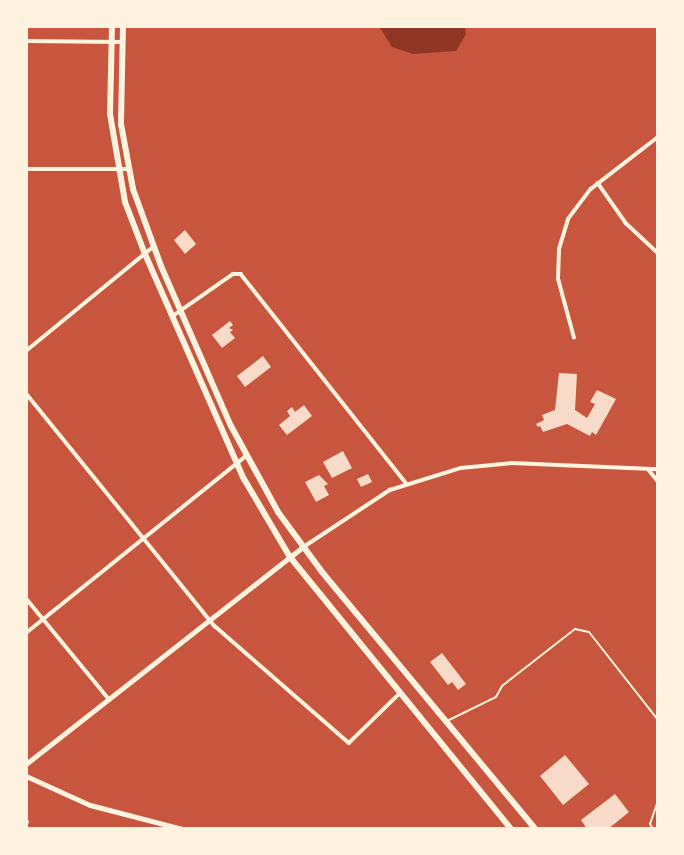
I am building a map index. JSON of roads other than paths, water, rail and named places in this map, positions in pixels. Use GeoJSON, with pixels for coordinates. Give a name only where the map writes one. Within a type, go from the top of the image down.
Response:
{"type":"FeatureCollection","features":[{"type":"Feature","properties":{"kind":"main road"},"geometry":{"type":"LineString","coordinates":[[112,26],[110,114],[117,169],[145,254],[236,464],[290,557],[399,694],[512,829]]}},
{"type":"Feature","properties":{"kind":"main road"},"geometry":{"type":"LineString","coordinates":[[123,26],[119,95],[128,169],[153,247],[247,456],[303,547],[535,829]]}},
{"type":"Feature","properties":{"kind":"main road"},"geometry":{"type":"LineString","coordinates":[[26,776],[90,805],[183,829]]}},
{"type":"Feature","properties":{"kind":"street"},"geometry":{"type":"LineString","coordinates":[[26,41],[121,42]]}},
{"type":"Feature","properties":{"kind":"street"},"geometry":{"type":"LineString","coordinates":[[574,338],[559,289],[559,248],[573,209],[598,183],[658,136]]}},
{"type":"Feature","properties":{"kind":"street"},"geometry":{"type":"LineString","coordinates":[[26,169],[128,169]]}},
{"type":"Feature","properties":{"kind":"street"},"geometry":{"type":"LineString","coordinates":[[598,183],[626,223],[658,253]]}},
{"type":"Feature","properties":{"kind":"street"},"geometry":{"type":"LineString","coordinates":[[26,351],[153,247]]}},
{"type":"Feature","properties":{"kind":"street"},"geometry":{"type":"LineString","coordinates":[[172,316],[236,273],[244,276],[406,483]]}},
{"type":"Feature","properties":{"kind":"street"},"geometry":{"type":"LineString","coordinates":[[26,393],[210,620],[235,646],[349,743],[399,694]]}},
{"type":"Feature","properties":{"kind":"street"},"geometry":{"type":"LineString","coordinates":[[26,633],[247,456]]}},
{"type":"Feature","properties":{"kind":"street"},"geometry":{"type":"LineString","coordinates":[[26,764],[303,547],[373,498],[406,483],[461,468],[500,463],[658,469]]}},
{"type":"Feature","properties":{"kind":"street"},"geometry":{"type":"LineString","coordinates":[[649,470],[658,481]]}},
{"type":"Feature","properties":{"kind":"street"},"geometry":{"type":"LineString","coordinates":[[26,598],[109,699]]}},
{"type":"Feature","properties":{"kind":"street"},"geometry":{"type":"LineString","coordinates":[[26,822],[32,829]]}},
{"type":"Feature","properties":{"kind":"lane"},"geometry":{"type":"LineString","coordinates":[[446,722],[496,697],[502,686],[575,629],[589,632],[658,720]]}},
{"type":"Feature","properties":{"kind":"lane"},"geometry":{"type":"LineString","coordinates":[[653,829],[650,824],[658,801]]}}]}
